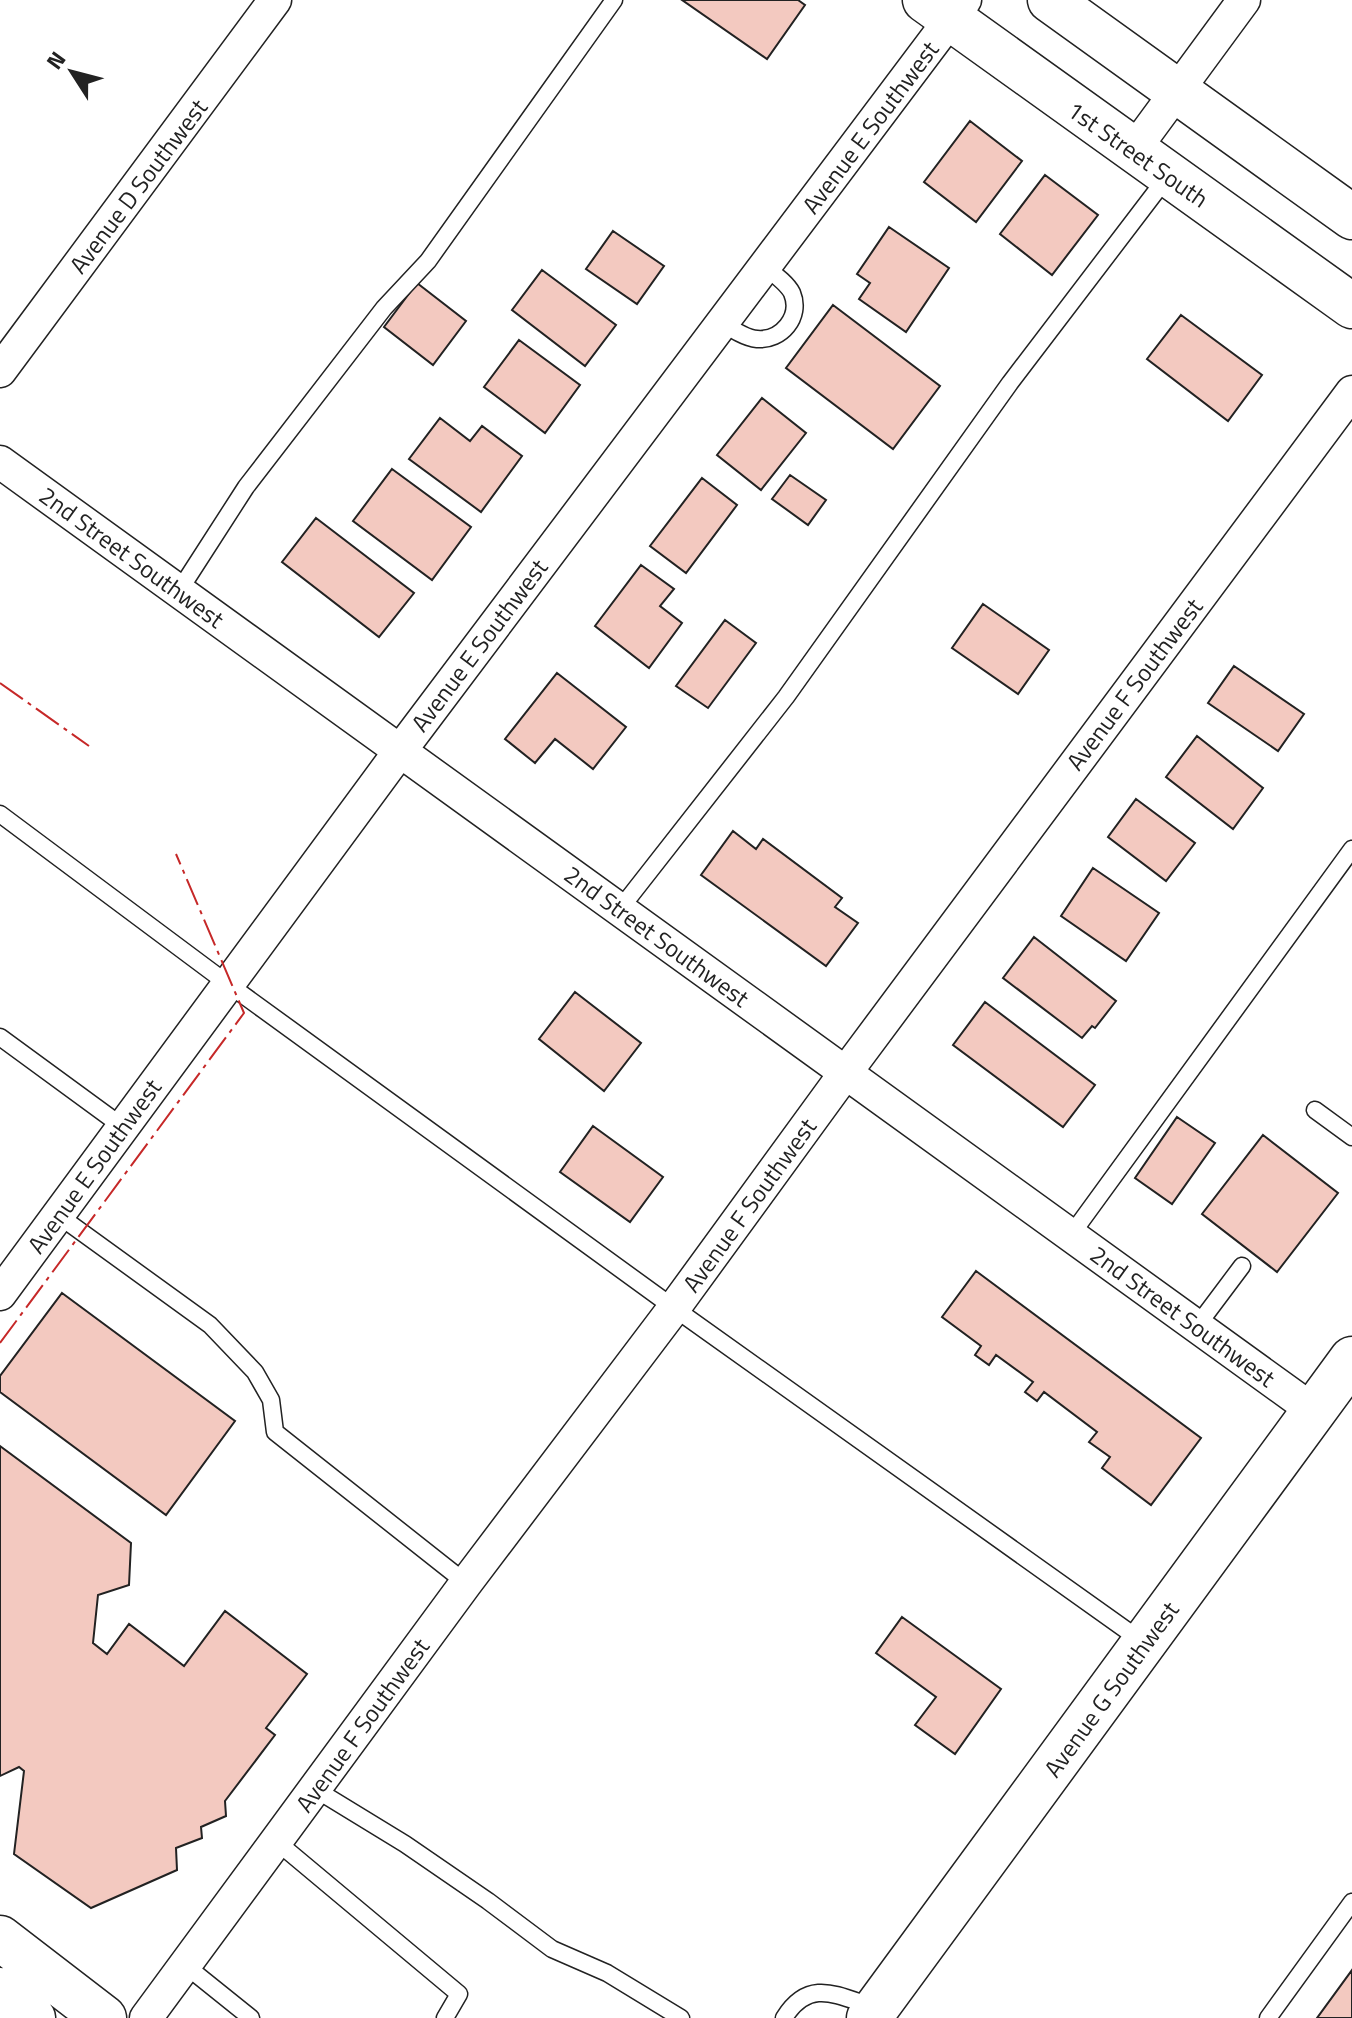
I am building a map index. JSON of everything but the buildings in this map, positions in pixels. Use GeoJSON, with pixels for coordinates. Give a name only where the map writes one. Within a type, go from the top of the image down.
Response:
{"type":"FeatureCollection","features":[{"type":"Feature","properties":{"kind":"street","name":"Avenue D Southwest"},"geometry":{"type":"LineString","coordinates":[[0,371],[275,0]]}},
{"type":"Feature","properties":{"kind":"street"},"geometry":{"type":"LineString","coordinates":[[1050,0],[1352,217]]}},
{"type":"Feature","properties":{"kind":"street"},"geometry":{"type":"LineString","coordinates":[[1133,151],[1244,0]]}},
{"type":"Feature","properties":{"kind":"street","name":"1st Street South"},"geometry":{"type":"LineString","coordinates":[[947,6],[1133,151],[1352,306]]}},
{"type":"Feature","properties":{"kind":"street","name":"Avenue E Southwest"},"geometry":{"type":"LineString","coordinates":[[0,1294],[400,751],[765,267],[947,6]]}},
{"type":"Feature","properties":{"kind":"street","name":"Avenue F Southwest"},"geometry":{"type":"LineString","coordinates":[[146,2018],[1352,392]]}},
{"type":"Feature","properties":{"kind":"street","name":"2nd Street Southwest"},"geometry":{"type":"LineString","coordinates":[[0,462],[1314,1411]]}},
{"type":"Feature","properties":{"kind":"street","name":"Avenue G Southwest"},"geometry":{"type":"LineString","coordinates":[[873,2013],[1352,1359]]}},
{"type":"Feature","properties":{"kind":"street"},"geometry":{"type":"LineString","coordinates":[[0,1938],[104,2018]]}},
{"type":"Feature","properties":{"kind":"street"},"geometry":{"type":"LineString","coordinates":[[0,1990],[33,2018]]}},
{"type":"Feature","properties":{"kind":"lane"},"geometry":{"type":"LineString","coordinates":[[179,591],[246,487],[384,308],[428,261],[614,0]]}},
{"type":"Feature","properties":{"kind":"lane"},"geometry":{"type":"LineString","coordinates":[[620,909],[786,697],[1010,383],[1169,176]]}},
{"type":"Feature","properties":{"kind":"lane"},"geometry":{"type":"LineString","coordinates":[[723,323],[754,339],[771,338],[787,328],[795,309],[791,292],[765,267]]}},
{"type":"Feature","properties":{"kind":"lane"},"geometry":{"type":"LineString","coordinates":[[0,814],[674,1308],[1145,1643]]}},
{"type":"Feature","properties":{"kind":"lane"},"geometry":{"type":"LineString","coordinates":[[1071,1235],[1352,849]]}},
{"type":"Feature","properties":{"kind":"lane"},"geometry":{"type":"LineString","coordinates":[[0,1037],[123,1127]]}},
{"type":"Feature","properties":{"kind":"lane"},"geometry":{"type":"LineString","coordinates":[[1315,1110],[1352,1137]]}},
{"type":"Feature","properties":{"kind":"lane"},"geometry":{"type":"LineString","coordinates":[[58,1215],[210,1325],[255,1372],[271,1400],[275,1432],[466,1583]]}},
{"type":"Feature","properties":{"kind":"lane"},"geometry":{"type":"LineString","coordinates":[[1197,1326],[1242,1266]]}},
{"type":"Feature","properties":{"kind":"lane"},"geometry":{"type":"LineString","coordinates":[[315,1789],[405,1844],[552,1949],[607,1973],[681,2018]]}},
{"type":"Feature","properties":{"kind":"lane"},"geometry":{"type":"LineString","coordinates":[[276,1841],[459,1994],[445,2018]]}},
{"type":"Feature","properties":{"kind":"lane"},"geometry":{"type":"LineString","coordinates":[[1268,2018],[1352,1902]]}},
{"type":"Feature","properties":{"kind":"lane"},"geometry":{"type":"LineString","coordinates":[[185,1965],[251,2018]]}},
{"type":"Feature","properties":{"kind":"lane"},"geometry":{"type":"LineString","coordinates":[[784,2018],[792,2004],[812,1992],[827,1992],[873,2013]]}},
{"type":"Feature","properties":{"kind":"power"},"geometry":{"type":"LineString","coordinates":[[0,683],[89,746]]}},
{"type":"Feature","properties":{"kind":"power"},"geometry":{"type":"LineString","coordinates":[[0,1343],[244,1013],[176,854]]}}]}
